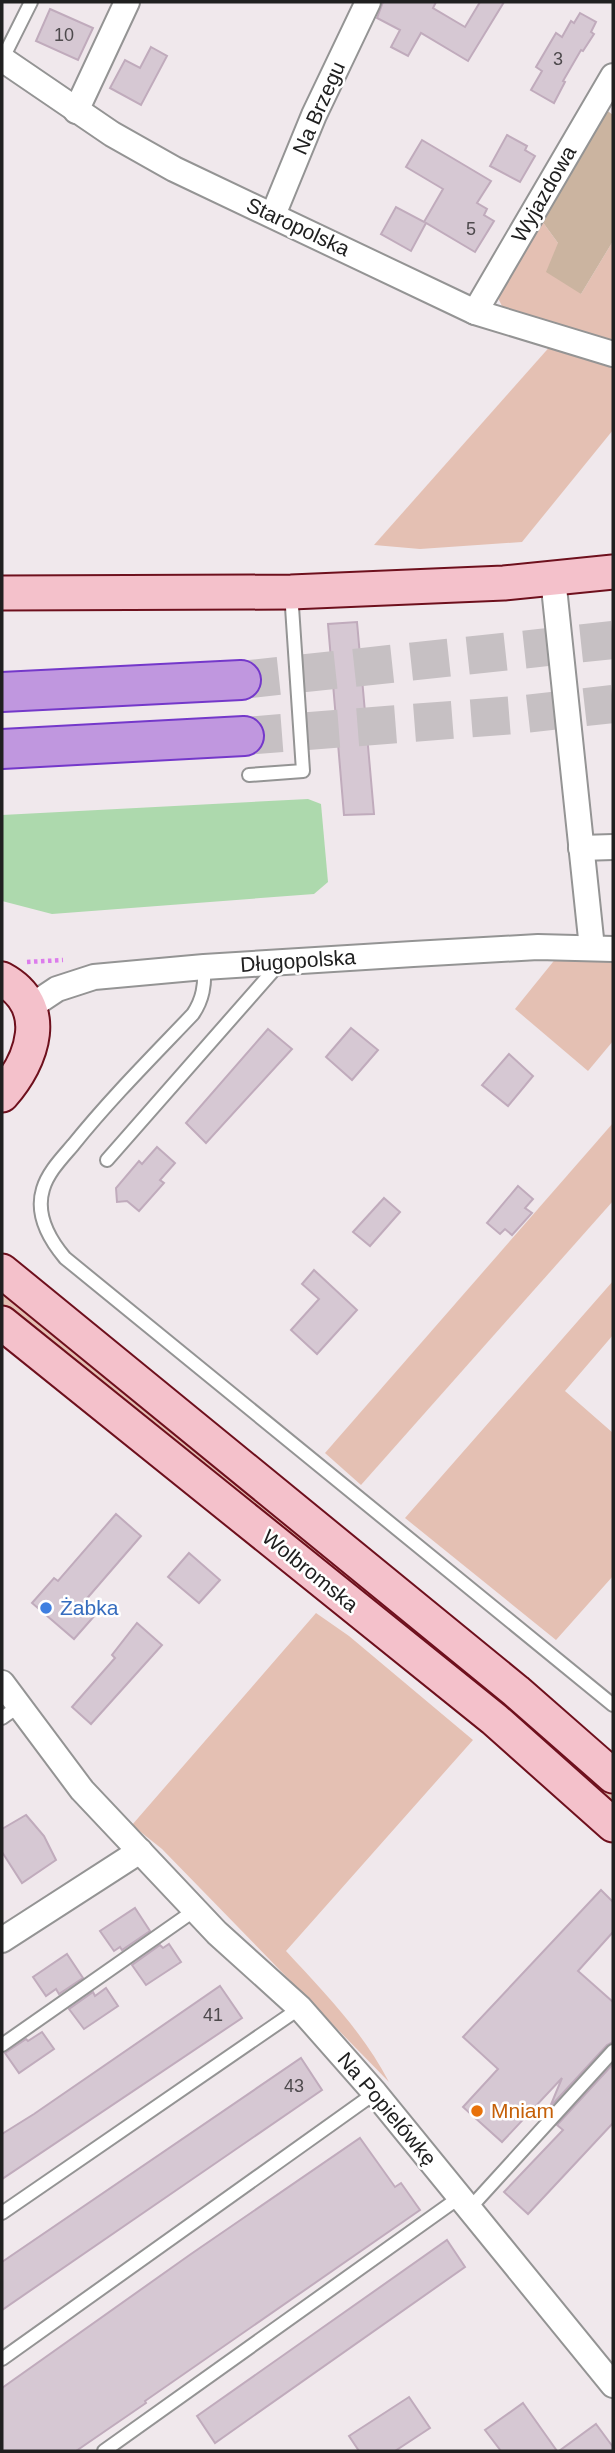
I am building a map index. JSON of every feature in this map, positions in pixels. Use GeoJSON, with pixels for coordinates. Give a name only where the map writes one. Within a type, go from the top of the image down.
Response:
{"type":"FeatureCollection","features":[{"type":"Feature","properties":{"kind":"highway"},"geometry":{"type":"LineString","coordinates":[[2,692],[241,680]]}},
{"type":"Feature","properties":{"kind":"highway"},"geometry":{"type":"LineString","coordinates":[[2,749],[244,736]]}},
{"type":"Feature","properties":{"kind":"main road"},"geometry":{"type":"LineString","coordinates":[[2,593],[290,592],[504,583],[613,572]]}},
{"type":"Feature","properties":{"kind":"main road"},"geometry":{"type":"LineString","coordinates":[[2,979],[21,993],[30,1007],[33,1019],[32,1040],[25,1058],[12,1084],[2,1095]]}},
{"type":"Feature","properties":{"kind":"main road"},"geometry":{"type":"LineString","coordinates":[[2,1256],[47,1308]]}},
{"type":"Feature","properties":{"kind":"main road"},"geometry":{"type":"LineString","coordinates":[[2,1271],[47,1308]]}},
{"type":"Feature","properties":{"kind":"main road","name":"Wolbromska"},"geometry":{"type":"LineString","coordinates":[[47,1308],[516,1691],[613,1776]]}},
{"type":"Feature","properties":{"kind":"main road","name":"Wolbromska"},"geometry":{"type":"LineString","coordinates":[[2,1323],[494,1718],[613,1825]]}},
{"type":"Feature","properties":{"kind":"street"},"geometry":{"type":"LineString","coordinates":[[76,111],[127,2]]}},
{"type":"Feature","properties":{"kind":"street","name":"Na Brzegu"},"geometry":{"type":"LineString","coordinates":[[272,215],[314,115],[368,2]]}},
{"type":"Feature","properties":{"kind":"street","name":"Staropolska"},"geometry":{"type":"LineString","coordinates":[[2,60],[76,111],[144,153],[272,215],[475,312],[613,354]]}},
{"type":"Feature","properties":{"kind":"street","name":"Wyjazdowa"},"geometry":{"type":"LineString","coordinates":[[475,312],[613,76]]}},
{"type":"Feature","properties":{"kind":"street"},"geometry":{"type":"LineString","coordinates":[[553,578],[581,848],[602,948]]}},
{"type":"Feature","properties":{"kind":"street"},"geometry":{"type":"LineString","coordinates":[[581,848],[613,847]]}},
{"type":"Feature","properties":{"kind":"street","name":"Długopolska"},"geometry":{"type":"LineString","coordinates":[[30,1007],[57,989],[94,977],[204,967],[482,950],[602,948]]}},
{"type":"Feature","properties":{"kind":"street","name":"Na Popielówkę"},"geometry":{"type":"LineString","coordinates":[[2,1683],[11,1712],[217,1933],[300,2008],[375,2093],[613,2385]]}},
{"type":"Feature","properties":{"kind":"street"},"geometry":{"type":"LineString","coordinates":[[2,1940],[140,1852]]}},
{"type":"Feature","properties":{"kind":"lane"},"geometry":{"type":"LineString","coordinates":[[2,60],[31,2]]}},
{"type":"Feature","properties":{"kind":"lane"},"geometry":{"type":"LineString","coordinates":[[249,775],[303,771],[290,592]]}},
{"type":"Feature","properties":{"kind":"lane"},"geometry":{"type":"LineString","coordinates":[[107,1160],[281,963]]}},
{"type":"Feature","properties":{"kind":"lane"},"geometry":{"type":"LineString","coordinates":[[204,967],[203,992],[192,1014],[87,1127],[50,1173],[41,1202],[43,1221],[48,1233],[65,1258],[613,1705]]}},
{"type":"Feature","properties":{"kind":"lane"},"geometry":{"type":"LineString","coordinates":[[2,2045],[195,1910]]}},
{"type":"Feature","properties":{"kind":"lane"},"geometry":{"type":"LineString","coordinates":[[2,2213],[300,2008]]}},
{"type":"Feature","properties":{"kind":"lane"},"geometry":{"type":"LineString","coordinates":[[104,2451],[465,2202],[613,2051]]}},
{"type":"Feature","properties":{"kind":"lane"},"geometry":{"type":"LineString","coordinates":[[2,2360],[375,2093]]}},
{"type":"Feature","properties":{"kind":"shaded area"},"geometry":{"type":"Polygon","coordinates":[[[605,109],[613,115],[613,241],[581,294],[546,272],[558,243],[539,217],[605,109]]]}},
{"type":"Feature","properties":{"kind":"shaded area"},"geometry":{"type":"Polygon","coordinates":[[[539,217],[558,243],[581,294],[613,241],[613,342],[503,308],[497,296],[539,217]]]}},
{"type":"Feature","properties":{"kind":"shaded area"},"geometry":{"type":"Polygon","coordinates":[[[553,343],[613,362],[613,430],[522,542],[420,549],[374,545],[553,343]]]}},
{"type":"Feature","properties":{"kind":"shaded area"},"geometry":{"type":"Polygon","coordinates":[[[308,799],[321,804],[328,882],[314,894],[52,914],[2,901],[2,815],[308,799]]]}},
{"type":"Feature","properties":{"kind":"shaded area"},"geometry":{"type":"Polygon","coordinates":[[[557,957],[613,958],[613,1041],[588,1071],[515,1009],[557,957]]]}},
{"type":"Feature","properties":{"kind":"shaded area"},"geometry":{"type":"Polygon","coordinates":[[[613,1123],[613,1201],[361,1485],[325,1453],[613,1123]]]}},
{"type":"Feature","properties":{"kind":"shaded area"},"geometry":{"type":"Polygon","coordinates":[[[613,1281],[613,1335],[565,1391],[613,1433],[613,1576],[556,1640],[405,1518],[613,1281]]]}},
{"type":"Feature","properties":{"kind":"shaded area"},"geometry":{"type":"Polygon","coordinates":[[[2,1293],[515,1709],[613,1794],[613,1803],[511,1715],[2,1306],[2,1293]]]}},
{"type":"Feature","properties":{"kind":"shaded area"},"geometry":{"type":"Polygon","coordinates":[[[316,1613],[349,1636],[473,1740],[286,1951],[355,2029],[389,2082],[162,1849],[132,1825],[316,1613]]]}},
{"type":"Feature","properties":{"kind":"building"},"geometry":{"type":"Polygon","coordinates":[[[383,2],[436,2],[433,8],[465,27],[480,2],[504,2],[468,61],[421,33],[408,56],[391,47],[400,30],[377,18],[383,2]]]}},
{"type":"Feature","properties":{"kind":"building"},"geometry":{"type":"Polygon","coordinates":[[[50,9],[93,28],[78,60],[36,41],[50,9]]]}},
{"type":"Feature","properties":{"kind":"building"},"geometry":{"type":"Polygon","coordinates":[[[580,13],[596,22],[591,32],[594,34],[563,81],[565,82],[554,103],[531,90],[542,71],[536,67],[556,33],[562,37],[571,21],[574,23],[580,13]]]}},
{"type":"Feature","properties":{"kind":"building"},"geometry":{"type":"Polygon","coordinates":[[[151,47],[167,56],[141,105],[110,88],[125,60],[140,68],[151,47]]]}},
{"type":"Feature","properties":{"kind":"building"},"geometry":{"type":"Polygon","coordinates":[[[507,135],[527,146],[525,150],[535,156],[520,182],[490,166],[507,135]]]}},
{"type":"Feature","properties":{"kind":"building"},"geometry":{"type":"Polygon","coordinates":[[[422,140],[491,181],[477,203],[487,209],[484,215],[494,221],[475,252],[426,223],[411,251],[381,234],[396,207],[424,222],[443,189],[406,167],[422,140]]]}},
{"type":"Feature","properties":{"kind":"building"},"geometry":{"type":"Polygon","coordinates":[[[357,622],[374,814],[344,815],[328,624],[357,622]]]}},
{"type":"Feature","properties":{"kind":"building"},"geometry":{"type":"Polygon","coordinates":[[[351,1028],[378,1050],[352,1080],[326,1057],[351,1028]]]}},
{"type":"Feature","properties":{"kind":"building"},"geometry":{"type":"Polygon","coordinates":[[[268,1029],[292,1049],[206,1143],[186,1123],[268,1029]]]}},
{"type":"Feature","properties":{"kind":"building"},"geometry":{"type":"Polygon","coordinates":[[[509,1054],[533,1076],[508,1106],[482,1085],[509,1054]]]}},
{"type":"Feature","properties":{"kind":"building"},"geometry":{"type":"Polygon","coordinates":[[[157,1147],[175,1163],[160,1180],[164,1183],[139,1211],[127,1201],[117,1202],[116,1188],[139,1161],[142,1164],[157,1147]]]}},
{"type":"Feature","properties":{"kind":"building"},"geometry":{"type":"Polygon","coordinates":[[[518,1186],[533,1199],[525,1208],[532,1213],[512,1235],[505,1229],[500,1234],[487,1223],[518,1186]]]}},
{"type":"Feature","properties":{"kind":"building"},"geometry":{"type":"Polygon","coordinates":[[[384,1198],[400,1212],[370,1246],[353,1232],[384,1198]]]}},
{"type":"Feature","properties":{"kind":"building"},"geometry":{"type":"Polygon","coordinates":[[[314,1270],[357,1310],[317,1354],[291,1330],[319,1299],[302,1284],[314,1270]]]}},
{"type":"Feature","properties":{"kind":"building"},"geometry":{"type":"Polygon","coordinates":[[[116,1514],[141,1536],[83,1603],[96,1614],[74,1639],[32,1603],[54,1578],[58,1581],[116,1514]]]}},
{"type":"Feature","properties":{"kind":"building"},"geometry":{"type":"Polygon","coordinates":[[[189,1553],[220,1580],[199,1603],[168,1577],[189,1553]]]}},
{"type":"Feature","properties":{"kind":"building"},"geometry":{"type":"Polygon","coordinates":[[[137,1623],[162,1645],[91,1724],[72,1707],[115,1658],[112,1655],[137,1623]]]}},
{"type":"Feature","properties":{"kind":"building"},"geometry":{"type":"Polygon","coordinates":[[[26,1815],[44,1836],[56,1860],[22,1883],[2,1852],[2,1829],[26,1815]]]}},
{"type":"Feature","properties":{"kind":"building"},"geometry":{"type":"Polygon","coordinates":[[[601,1890],[613,1902],[613,1932],[578,1971],[613,2002],[613,2042],[607,2045],[550,2107],[562,2078],[502,2142],[463,2107],[498,2069],[463,2037],[601,1890]]]}},
{"type":"Feature","properties":{"kind":"building"},"geometry":{"type":"Polygon","coordinates":[[[135,1908],[150,1931],[122,1950],[120,1947],[114,1951],[100,1931],[135,1908]]]}},
{"type":"Feature","properties":{"kind":"building"},"geometry":{"type":"Polygon","coordinates":[[[169,1944],[181,1962],[146,1985],[132,1965],[160,1945],[163,1948],[169,1944]]]}},
{"type":"Feature","properties":{"kind":"building"},"geometry":{"type":"Polygon","coordinates":[[[67,1954],[83,1978],[59,1994],[56,1989],[46,1996],[33,1977],[67,1954]]]}},
{"type":"Feature","properties":{"kind":"building"},"geometry":{"type":"Polygon","coordinates":[[[220,1986],[242,2018],[2,2179],[2,2134],[220,1986]]]}},
{"type":"Feature","properties":{"kind":"building"},"geometry":{"type":"Polygon","coordinates":[[[106,1988],[118,2006],[84,2029],[69,2009],[93,1992],[95,1996],[106,1988]]]}},
{"type":"Feature","properties":{"kind":"building"},"geometry":{"type":"Polygon","coordinates":[[[42,2032],[54,2049],[19,2073],[5,2053],[42,2032]]]}},
{"type":"Feature","properties":{"kind":"building"},"geometry":{"type":"Polygon","coordinates":[[[301,2058],[322,2090],[2,2310],[2,2262],[301,2058]]]}},
{"type":"Feature","properties":{"kind":"building"},"geometry":{"type":"Polygon","coordinates":[[[613,2064],[613,2123],[528,2214],[504,2192],[563,2130],[557,2125],[613,2064]]]}},
{"type":"Feature","properties":{"kind":"building"},"geometry":{"type":"Polygon","coordinates":[[[360,2138],[395,2187],[401,2183],[420,2210],[76,2451],[2,2451],[2,2388],[360,2138]]]}},
{"type":"Feature","properties":{"kind":"building"},"geometry":{"type":"Polygon","coordinates":[[[447,2240],[465,2267],[215,2443],[197,2416],[447,2240]]]}},
{"type":"Feature","properties":{"kind":"building"},"geometry":{"type":"Polygon","coordinates":[[[409,2397],[430,2428],[395,2451],[359,2451],[349,2436],[409,2397]]]}},
{"type":"Feature","properties":{"kind":"building"},"geometry":{"type":"Polygon","coordinates":[[[523,2403],[557,2451],[501,2451],[485,2430],[523,2403]]]}},
{"type":"Feature","properties":{"kind":"building"},"geometry":{"type":"Polygon","coordinates":[[[596,2424],[613,2447],[613,2451],[559,2451],[596,2424]]]}},
{"type":"Feature","properties":{"kind":"tunnel"},"geometry":{"type":"LineString","coordinates":[[241,680],[613,640]]}},
{"type":"Feature","properties":{"kind":"tunnel"},"geometry":{"type":"LineString","coordinates":[[244,736],[515,715],[613,704]]}},
{"type":"Feature","properties":{"kind":"place","name":"Żabka"},"geometry":{"type":"Point","coordinates":[46,1608]}},
{"type":"Feature","properties":{"kind":"place","name":"Mniam"},"geometry":{"type":"Point","coordinates":[477,2111]}}]}
